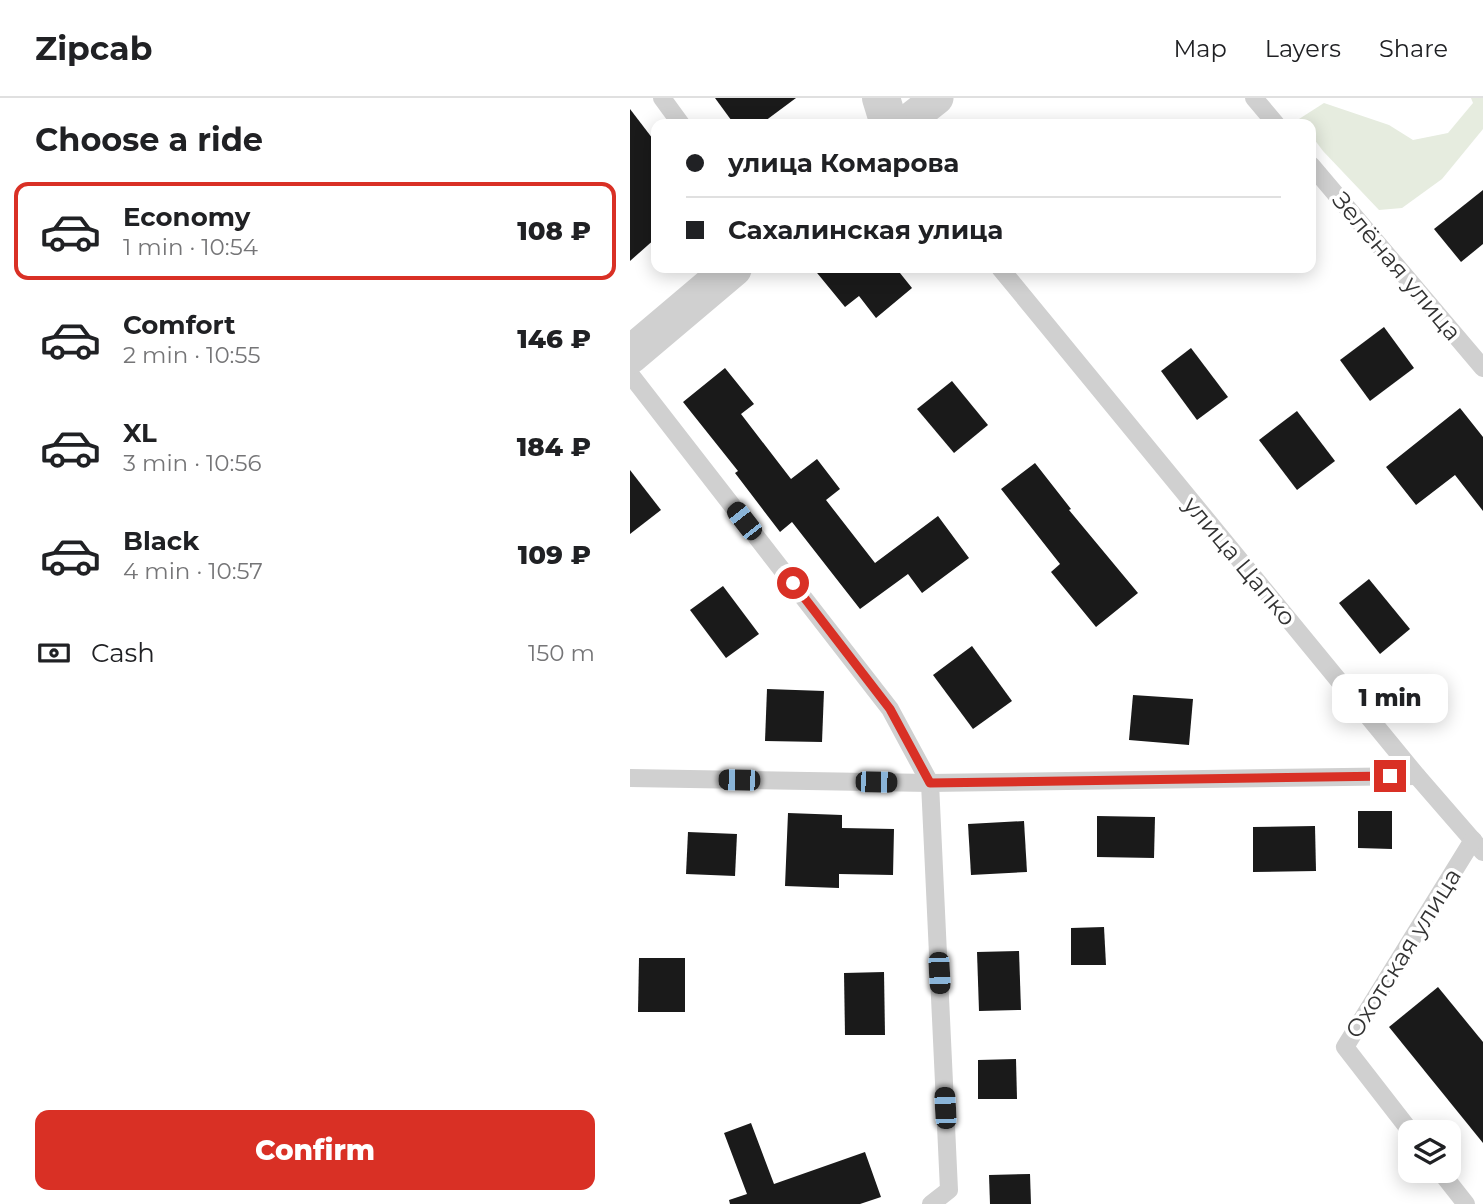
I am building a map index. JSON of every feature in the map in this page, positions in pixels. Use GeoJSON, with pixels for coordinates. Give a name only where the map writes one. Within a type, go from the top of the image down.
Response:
{"type":"FeatureCollection","features":[{"type":"Feature","properties":{"kind":"street"},"geometry":{"type":"LineString","coordinates":[[881,98],[887,119]]}},
{"type":"Feature","properties":{"kind":"street"},"geometry":{"type":"LineString","coordinates":[[910,119],[937,98]]}},
{"type":"Feature","properties":{"kind":"street"},"geometry":{"type":"LineString","coordinates":[[630,355],[727,273]]}},
{"type":"Feature","properties":{"kind":"lane"},"geometry":{"type":"LineString","coordinates":[[662,98],[677,119]]}},
{"type":"Feature","properties":{"kind":"lane"},"geometry":{"type":"LineString","coordinates":[[1254,98],[1272,119]]}},
{"type":"Feature","properties":{"kind":"lane","name":"Зелёная улица"},"geometry":{"type":"LineString","coordinates":[[1316,171],[1483,368]]}},
{"type":"Feature","properties":{"kind":"lane","name":"улица Цапко"},"geometry":{"type":"LineString","coordinates":[[1004,273],[1417,776],[1478,846]]}},
{"type":"Feature","properties":{"kind":"lane"},"geometry":{"type":"LineString","coordinates":[[630,374],[890,709],[930,783],[949,1190],[931,1204]]}},
{"type":"Feature","properties":{"kind":"lane"},"geometry":{"type":"LineString","coordinates":[[630,778],[930,783],[1417,776]]}},
{"type":"Feature","properties":{"kind":"lane","name":"Охотская улица"},"geometry":{"type":"LineString","coordinates":[[1402,1120],[1345,1047],[1478,846]]}},
{"type":"Feature","properties":{"kind":"lane"},"geometry":{"type":"LineString","coordinates":[[1449,1183],[1466,1204]]}},
{"type":"Feature","properties":{"kind":"shaded area"},"geometry":{"type":"Polygon","coordinates":[[[1471,98],[1483,98],[1483,129],[1442,179],[1402,208],[1379,210],[1316,142],[1316,119],[1299,119],[1324,103],[1389,125],[1413,140],[1448,133],[1473,103],[1471,98]]]}},
{"type":"Feature","properties":{"kind":"building"},"geometry":{"type":"Polygon","coordinates":[[[715,98],[796,98],[768,119],[730,119],[715,98]]]}},
{"type":"Feature","properties":{"kind":"building"},"geometry":{"type":"Polygon","coordinates":[[[630,109],[651,136],[651,242],[630,261],[630,109]]]}},
{"type":"Feature","properties":{"kind":"building"},"geometry":{"type":"Polygon","coordinates":[[[1483,190],[1483,244],[1461,262],[1434,229],[1483,190]]]}},
{"type":"Feature","properties":{"kind":"building"},"geometry":{"type":"Polygon","coordinates":[[[817,273],[900,273],[912,288],[876,318],[859,296],[845,307],[817,273]]]}},
{"type":"Feature","properties":{"kind":"building"},"geometry":{"type":"Polygon","coordinates":[[[1384,327],[1414,368],[1370,401],[1340,360],[1384,327]]]}},
{"type":"Feature","properties":{"kind":"building"},"geometry":{"type":"Polygon","coordinates":[[[1191,348],[1228,397],[1197,420],[1161,371],[1191,348]]]}},
{"type":"Feature","properties":{"kind":"building"},"geometry":{"type":"Polygon","coordinates":[[[725,368],[754,404],[741,414],[791,479],[817,459],[840,489],[826,500],[875,563],[938,516],[969,558],[922,593],[908,574],[860,609],[792,522],[780,532],[735,473],[738,471],[683,402],[725,368]]]}},
{"type":"Feature","properties":{"kind":"building"},"geometry":{"type":"Polygon","coordinates":[[[952,381],[988,425],[954,453],[917,409],[952,381]]]}},
{"type":"Feature","properties":{"kind":"building"},"geometry":{"type":"Polygon","coordinates":[[[1460,408],[1483,437],[1483,511],[1455,475],[1416,505],[1386,467],[1460,408]]]}},
{"type":"Feature","properties":{"kind":"building"},"geometry":{"type":"Polygon","coordinates":[[[1297,411],[1335,461],[1297,490],[1259,440],[1297,411]]]}},
{"type":"Feature","properties":{"kind":"building"},"geometry":{"type":"Polygon","coordinates":[[[1035,463],[1071,509],[1069,510],[1138,593],[1096,627],[1051,572],[1060,564],[1001,489],[1035,463]]]}},
{"type":"Feature","properties":{"kind":"building"},"geometry":{"type":"Polygon","coordinates":[[[630,470],[661,510],[630,534],[630,470]]]}},
{"type":"Feature","properties":{"kind":"building"},"geometry":{"type":"Polygon","coordinates":[[[1369,579],[1410,629],[1380,654],[1339,603],[1369,579]]]}},
{"type":"Feature","properties":{"kind":"building"},"geometry":{"type":"Polygon","coordinates":[[[723,586],[759,634],[726,658],[690,610],[723,586]]]}},
{"type":"Feature","properties":{"kind":"building"},"geometry":{"type":"Polygon","coordinates":[[[972,646],[1012,701],[973,729],[933,675],[972,646]]]}},
{"type":"Feature","properties":{"kind":"building"},"geometry":{"type":"Polygon","coordinates":[[[767,689],[824,691],[822,742],[765,741],[767,689]]]}},
{"type":"Feature","properties":{"kind":"building"},"geometry":{"type":"Polygon","coordinates":[[[1133,695],[1193,699],[1189,745],[1129,740],[1133,695]]]}},
{"type":"Feature","properties":{"kind":"building"},"geometry":{"type":"Polygon","coordinates":[[[1358,811],[1392,811],[1392,849],[1358,848],[1358,811]]]}},
{"type":"Feature","properties":{"kind":"building"},"geometry":{"type":"Polygon","coordinates":[[[788,813],[842,815],[842,828],[894,829],[893,875],[839,874],[839,888],[785,886],[788,813]]]}},
{"type":"Feature","properties":{"kind":"building"},"geometry":{"type":"Polygon","coordinates":[[[1097,816],[1155,817],[1154,858],[1097,857],[1097,816]]]}},
{"type":"Feature","properties":{"kind":"building"},"geometry":{"type":"Polygon","coordinates":[[[1024,821],[1027,872],[971,875],[968,824],[1024,821]]]}},
{"type":"Feature","properties":{"kind":"building"},"geometry":{"type":"Polygon","coordinates":[[[1315,826],[1316,871],[1253,872],[1253,827],[1315,826]]]}},
{"type":"Feature","properties":{"kind":"building"},"geometry":{"type":"Polygon","coordinates":[[[688,832],[737,834],[735,876],[686,874],[688,832]]]}},
{"type":"Feature","properties":{"kind":"building"},"geometry":{"type":"Polygon","coordinates":[[[1104,927],[1106,965],[1071,965],[1071,928],[1104,927]]]}},
{"type":"Feature","properties":{"kind":"building"},"geometry":{"type":"Polygon","coordinates":[[[1019,951],[1021,1010],[979,1011],[977,952],[1019,951]]]}},
{"type":"Feature","properties":{"kind":"building"},"geometry":{"type":"Polygon","coordinates":[[[639,958],[685,958],[685,1012],[638,1012],[639,958]]]}},
{"type":"Feature","properties":{"kind":"building"},"geometry":{"type":"Polygon","coordinates":[[[884,972],[885,1035],[845,1035],[844,973],[884,972]]]}},
{"type":"Feature","properties":{"kind":"building"},"geometry":{"type":"Polygon","coordinates":[[[1438,987],[1483,1042],[1483,1143],[1389,1027],[1438,987]]]}},
{"type":"Feature","properties":{"kind":"building"},"geometry":{"type":"Polygon","coordinates":[[[1016,1059],[1017,1099],[978,1099],[978,1060],[1016,1059]]]}},
{"type":"Feature","properties":{"kind":"building"},"geometry":{"type":"Polygon","coordinates":[[[751,1123],[774,1184],[865,1152],[881,1197],[860,1204],[730,1204],[729,1200],[747,1194],[724,1133],[751,1123]]]}},
{"type":"Feature","properties":{"kind":"building"},"geometry":{"type":"Polygon","coordinates":[[[1030,1174],[1031,1204],[990,1204],[989,1175],[1030,1174]]]}},
{"type":"Feature","properties":{"kind":"route"},"geometry":{"type":"LineString","coordinates":[[793,583],[890,709],[930,783],[1390,776]]}}]}
